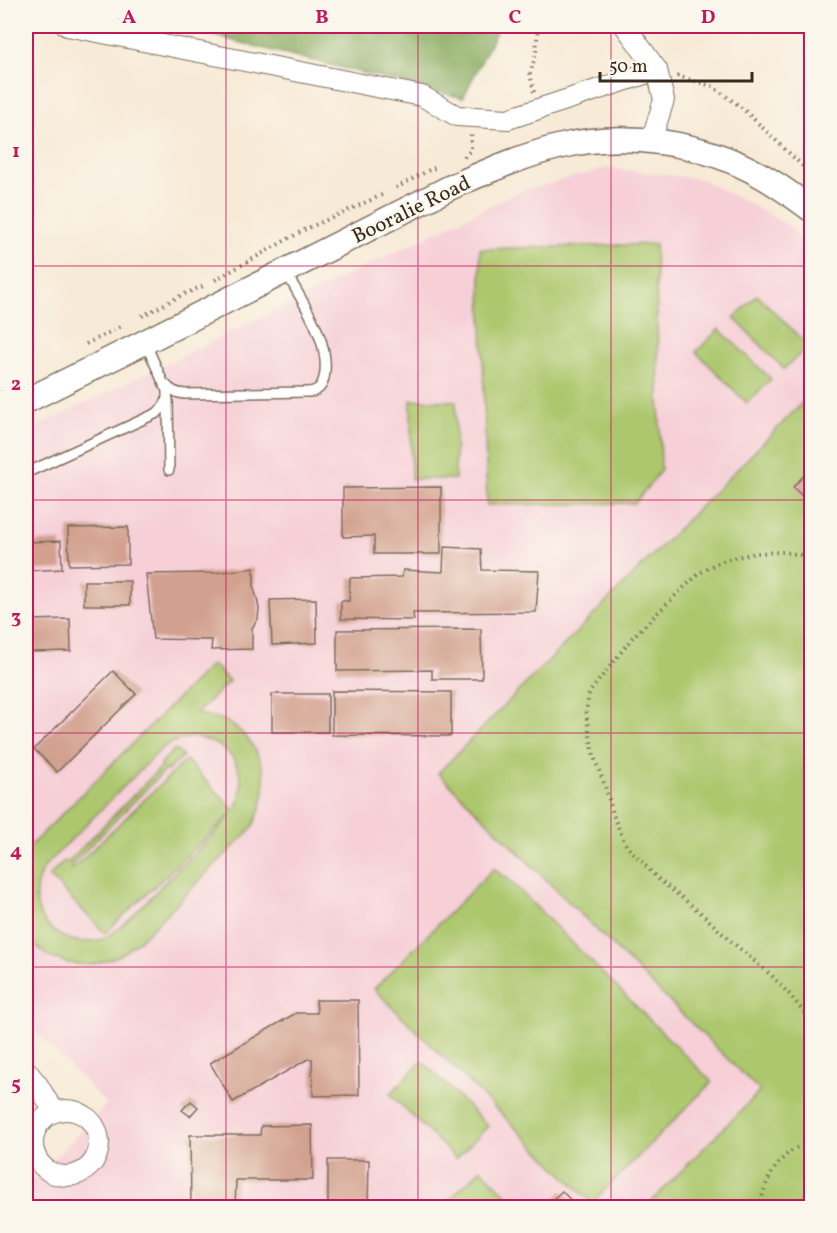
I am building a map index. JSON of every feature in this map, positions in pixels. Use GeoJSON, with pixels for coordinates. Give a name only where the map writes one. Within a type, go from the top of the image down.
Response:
{"type":"FeatureCollection","features":[{"type":"Feature","properties":{"kind":"street"},"geometry":{"type":"LineString","coordinates":[[67,26],[422,96],[457,117],[508,120],[657,70]]}},
{"type":"Feature","properties":{"kind":"street"},"geometry":{"type":"LineString","coordinates":[[625,26],[657,70],[664,100],[651,141]]}},
{"type":"Feature","properties":{"kind":"street","name":"Booralie Road"},"geometry":{"type":"LineString","coordinates":[[26,401],[451,187],[503,164],[559,147],[590,141],[620,139],[682,146],[708,153],[760,175],[812,210]]}},
{"type":"Feature","properties":{"kind":"street"},"geometry":{"type":"LineString","coordinates":[[26,1070],[54,1112]]}},
{"type":"Feature","properties":{"kind":"street"},"geometry":{"type":"LineString","coordinates":[[66,1109],[88,1117],[100,1139],[97,1156],[92,1164],[85,1170],[68,1176],[50,1171],[29,1149],[36,1128],[42,1120],[54,1112],[66,1109]]}},
{"type":"Feature","properties":{"kind":"lane"},"geometry":{"type":"LineString","coordinates":[[165,384],[170,390],[185,394],[308,393],[318,390],[325,375],[323,346],[286,271]]}},
{"type":"Feature","properties":{"kind":"lane"},"geometry":{"type":"LineString","coordinates":[[145,342],[165,384],[168,397],[169,470]]}},
{"type":"Feature","properties":{"kind":"lane"},"geometry":{"type":"LineString","coordinates":[[26,473],[157,413],[168,397]]}},
{"type":"Feature","properties":{"kind":"path"},"geometry":{"type":"LineString","coordinates":[[538,26],[536,53],[530,74],[539,109]]}},
{"type":"Feature","properties":{"kind":"path"},"geometry":{"type":"LineString","coordinates":[[657,70],[712,86],[741,107],[812,175]]}},
{"type":"Feature","properties":{"kind":"path"},"geometry":{"type":"LineString","coordinates":[[458,162],[471,150],[472,138],[466,117]]}},
{"type":"Feature","properties":{"kind":"path"},"geometry":{"type":"LineString","coordinates":[[138,319],[210,283],[304,230],[390,192],[431,169],[440,167]]}},
{"type":"Feature","properties":{"kind":"path"},"geometry":{"type":"LineString","coordinates":[[82,346],[129,323]]}},
{"type":"Feature","properties":{"kind":"path"},"geometry":{"type":"LineString","coordinates":[[812,559],[784,552],[756,553],[728,559],[700,573],[632,638],[589,693],[586,713],[594,757],[626,845],[657,878],[701,913],[724,936],[772,976],[812,1022]]}},
{"type":"Feature","properties":{"kind":"path"},"geometry":{"type":"LineString","coordinates":[[760,1208],[761,1198],[777,1164],[800,1145],[812,1143]]}},
{"type":"Feature","properties":{"kind":"shaded area"},"geometry":{"type":"Polygon","coordinates":[[[608,168],[701,179],[787,224],[811,250],[811,394],[439,773],[760,1092],[646,1207],[26,1208],[26,1188],[107,1104],[26,1022],[26,432],[518,192],[608,168]]]}},
{"type":"Feature","properties":{"kind":"green space"},"geometry":{"type":"Polygon","coordinates":[[[174,26],[499,26],[463,98],[174,26]]]}},
{"type":"Feature","properties":{"kind":"green space"},"geometry":{"type":"Polygon","coordinates":[[[655,244],[661,470],[635,503],[487,505],[480,249],[655,244]]]}},
{"type":"Feature","properties":{"kind":"green space"},"geometry":{"type":"Polygon","coordinates":[[[757,295],[809,346],[784,369],[734,318],[757,295]]]}},
{"type":"Feature","properties":{"kind":"green space"},"geometry":{"type":"Polygon","coordinates":[[[719,329],[771,379],[747,403],[696,352],[719,329]]]}},
{"type":"Feature","properties":{"kind":"green space"},"geometry":{"type":"Polygon","coordinates":[[[811,394],[811,1207],[646,1207],[760,1091],[438,773],[811,394]]]}},
{"type":"Feature","properties":{"kind":"green space"},"geometry":{"type":"Polygon","coordinates":[[[411,400],[456,401],[455,479],[411,479],[411,400]]]}},
{"type":"Feature","properties":{"kind":"green space"},"geometry":{"type":"Polygon","coordinates":[[[212,664],[229,681],[196,714],[223,720],[250,742],[261,763],[263,774],[264,785],[260,809],[252,828],[142,938],[118,956],[88,965],[68,963],[50,957],[34,945],[26,934],[26,850],[212,664]],[[189,737],[162,748],[45,866],[37,885],[36,898],[42,918],[53,931],[68,939],[85,942],[110,935],[137,912],[211,838],[233,812],[105,933],[49,876],[64,861],[67,863],[162,766],[161,763],[175,749],[183,756],[168,771],[166,769],[70,866],[72,869],[186,760],[234,810],[236,809],[241,782],[239,770],[226,751],[203,739],[189,737]]]}},
{"type":"Feature","properties":{"kind":"green space"},"geometry":{"type":"Polygon","coordinates":[[[494,868],[503,877],[505,876],[712,1082],[592,1203],[374,989],[494,868]]]}},
{"type":"Feature","properties":{"kind":"green space"},"geometry":{"type":"Polygon","coordinates":[[[422,1061],[488,1126],[456,1159],[390,1094],[422,1061]]]}},
{"type":"Feature","properties":{"kind":"green space"},"geometry":{"type":"Polygon","coordinates":[[[481,1169],[519,1207],[442,1207],[481,1169]]]}},
{"type":"Feature","properties":{"kind":"building"},"geometry":{"type":"Polygon","coordinates":[[[812,467],[812,499],[808,502],[793,487],[812,467]]]}},
{"type":"Feature","properties":{"kind":"building"},"geometry":{"type":"Polygon","coordinates":[[[441,487],[441,554],[374,554],[374,536],[343,537],[343,488],[441,487]]]}},
{"type":"Feature","properties":{"kind":"building"},"geometry":{"type":"Polygon","coordinates":[[[128,527],[128,564],[69,565],[68,528],[128,527]]]}},
{"type":"Feature","properties":{"kind":"building"},"geometry":{"type":"Polygon","coordinates":[[[61,541],[62,569],[26,571],[26,542],[61,541]]]}},
{"type":"Feature","properties":{"kind":"building"},"geometry":{"type":"Polygon","coordinates":[[[444,547],[481,549],[482,570],[539,571],[536,612],[413,613],[414,620],[341,619],[341,601],[349,601],[350,578],[402,577],[403,570],[443,572],[444,547]]]}},
{"type":"Feature","properties":{"kind":"building"},"geometry":{"type":"Polygon","coordinates":[[[254,568],[254,589],[259,609],[258,619],[252,628],[252,649],[211,650],[212,640],[153,639],[146,574],[214,573],[254,568]]]}},
{"type":"Feature","properties":{"kind":"building"},"geometry":{"type":"Polygon","coordinates":[[[84,581],[130,581],[130,605],[84,605],[84,581]]]}},
{"type":"Feature","properties":{"kind":"building"},"geometry":{"type":"Polygon","coordinates":[[[316,599],[317,643],[272,645],[270,600],[316,599]]]}},
{"type":"Feature","properties":{"kind":"building"},"geometry":{"type":"Polygon","coordinates":[[[70,619],[71,651],[30,652],[30,620],[70,619]]]}},
{"type":"Feature","properties":{"kind":"building"},"geometry":{"type":"Polygon","coordinates":[[[481,629],[482,679],[432,679],[432,670],[337,671],[337,630],[481,629]]]}},
{"type":"Feature","properties":{"kind":"building"},"geometry":{"type":"Polygon","coordinates":[[[113,671],[136,694],[57,772],[34,749],[113,671]]]}},
{"type":"Feature","properties":{"kind":"building"},"geometry":{"type":"Polygon","coordinates":[[[332,691],[451,692],[451,736],[332,735],[332,691]]]}},
{"type":"Feature","properties":{"kind":"building"},"geometry":{"type":"Polygon","coordinates":[[[272,694],[328,694],[328,732],[272,732],[272,694]]]}},
{"type":"Feature","properties":{"kind":"building"},"geometry":{"type":"Polygon","coordinates":[[[316,1000],[358,1000],[359,1095],[313,1096],[312,1059],[308,1059],[233,1102],[210,1063],[296,1013],[317,1013],[316,1000]]]}},
{"type":"Feature","properties":{"kind":"building"},"geometry":{"type":"Polygon","coordinates":[[[191,1101],[198,1107],[190,1116],[182,1110],[191,1101]]]}},
{"type":"Feature","properties":{"kind":"building"},"geometry":{"type":"Polygon","coordinates":[[[312,1125],[313,1180],[236,1180],[235,1208],[191,1208],[190,1135],[260,1135],[261,1126],[312,1125]]]}},
{"type":"Feature","properties":{"kind":"building"},"geometry":{"type":"Polygon","coordinates":[[[328,1160],[369,1160],[368,1208],[328,1208],[328,1160]]]}},
{"type":"Feature","properties":{"kind":"building"},"geometry":{"type":"Polygon","coordinates":[[[562,1191],[578,1208],[555,1208],[550,1202],[562,1191]]]}}]}
